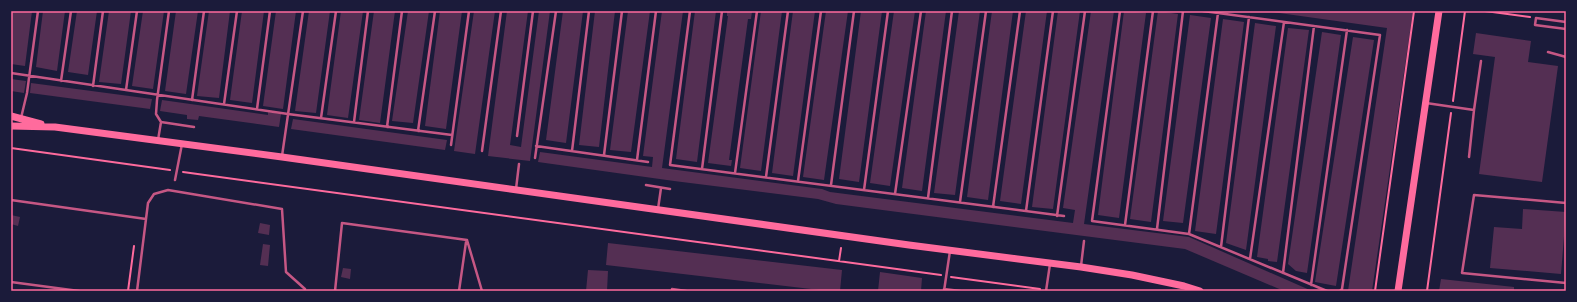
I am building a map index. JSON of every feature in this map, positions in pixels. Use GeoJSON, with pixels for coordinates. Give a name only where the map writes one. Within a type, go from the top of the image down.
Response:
{"type":"FeatureCollection","features":[{"type":"Feature","properties":{"kind":"main road"},"geometry":{"type":"LineString","coordinates":[[1398,291],[1439,11]]}},
{"type":"Feature","properties":{"kind":"main road"},"geometry":{"type":"LineString","coordinates":[[11,116],[55,127]]}},
{"type":"Feature","properties":{"kind":"main road"},"geometry":{"type":"LineString","coordinates":[[11,126],[55,127],[1081,267],[1132,275],[1184,286],[1200,291]]}},
{"type":"Feature","properties":{"kind":"lane"},"geometry":{"type":"LineString","coordinates":[[21,118],[29,76],[38,11]]}},
{"type":"Feature","properties":{"kind":"lane"},"geometry":{"type":"LineString","coordinates":[[61,80],[71,11]]}},
{"type":"Feature","properties":{"kind":"lane"},"geometry":{"type":"LineString","coordinates":[[93,86],[103,11]]}},
{"type":"Feature","properties":{"kind":"lane"},"geometry":{"type":"LineString","coordinates":[[126,90],[137,11]]}},
{"type":"Feature","properties":{"kind":"lane"},"geometry":{"type":"LineString","coordinates":[[158,141],[161,122],[156,114],[169,11]]}},
{"type":"Feature","properties":{"kind":"lane"},"geometry":{"type":"LineString","coordinates":[[192,100],[204,11]]}},
{"type":"Feature","properties":{"kind":"lane"},"geometry":{"type":"LineString","coordinates":[[224,104],[237,11]]}},
{"type":"Feature","properties":{"kind":"lane"},"geometry":{"type":"LineString","coordinates":[[257,109],[270,11]]}},
{"type":"Feature","properties":{"kind":"lane"},"geometry":{"type":"LineString","coordinates":[[282,157],[302,11]]}},
{"type":"Feature","properties":{"kind":"lane"},"geometry":{"type":"LineString","coordinates":[[321,118],[336,11]]}},
{"type":"Feature","properties":{"kind":"lane"},"geometry":{"type":"LineString","coordinates":[[354,122],[368,11]]}},
{"type":"Feature","properties":{"kind":"lane"},"geometry":{"type":"LineString","coordinates":[[387,127],[402,11]]}},
{"type":"Feature","properties":{"kind":"lane"},"geometry":{"type":"LineString","coordinates":[[418,131],[435,11]]}},
{"type":"Feature","properties":{"kind":"lane"},"geometry":{"type":"LineString","coordinates":[[451,145],[469,11]]}},
{"type":"Feature","properties":{"kind":"lane"},"geometry":{"type":"LineString","coordinates":[[482,150],[501,11]]}},
{"type":"Feature","properties":{"kind":"lane"},"geometry":{"type":"LineString","coordinates":[[517,136],[534,11]]}},
{"type":"Feature","properties":{"kind":"lane"},"geometry":{"type":"LineString","coordinates":[[535,158],[556,11]]}},
{"type":"Feature","properties":{"kind":"lane"},"geometry":{"type":"LineString","coordinates":[[572,151],[589,11]]}},
{"type":"Feature","properties":{"kind":"lane"},"geometry":{"type":"LineString","coordinates":[[604,155],[622,11]]}},
{"type":"Feature","properties":{"kind":"lane"},"geometry":{"type":"LineString","coordinates":[[637,160],[656,11]]}},
{"type":"Feature","properties":{"kind":"lane"},"geometry":{"type":"LineString","coordinates":[[690,11],[670,165],[1064,216]]}},
{"type":"Feature","properties":{"kind":"lane"},"geometry":{"type":"LineString","coordinates":[[702,169],[722,11]]}},
{"type":"Feature","properties":{"kind":"lane"},"geometry":{"type":"LineString","coordinates":[[735,173],[756,11]]}},
{"type":"Feature","properties":{"kind":"lane"},"geometry":{"type":"LineString","coordinates":[[766,177],[788,11]]}},
{"type":"Feature","properties":{"kind":"lane"},"geometry":{"type":"LineString","coordinates":[[798,181],[821,11]]}},
{"type":"Feature","properties":{"kind":"lane"},"geometry":{"type":"LineString","coordinates":[[831,185],[854,11]]}},
{"type":"Feature","properties":{"kind":"lane"},"geometry":{"type":"LineString","coordinates":[[864,190],[888,11]]}},
{"type":"Feature","properties":{"kind":"lane"},"geometry":{"type":"LineString","coordinates":[[895,194],[921,11]]}},
{"type":"Feature","properties":{"kind":"lane"},"geometry":{"type":"LineString","coordinates":[[928,198],[952,11]]}},
{"type":"Feature","properties":{"kind":"lane"},"geometry":{"type":"LineString","coordinates":[[960,202],[986,11]]}},
{"type":"Feature","properties":{"kind":"lane"},"geometry":{"type":"LineString","coordinates":[[993,207],[1020,11]]}},
{"type":"Feature","properties":{"kind":"lane"},"geometry":{"type":"LineString","coordinates":[[1026,212],[1053,11]]}},
{"type":"Feature","properties":{"kind":"lane"},"geometry":{"type":"LineString","coordinates":[[1057,216],[1085,11]]}},
{"type":"Feature","properties":{"kind":"lane"},"geometry":{"type":"LineString","coordinates":[[1120,11],[1092,220],[1190,234],[1327,291]]}},
{"type":"Feature","properties":{"kind":"lane"},"geometry":{"type":"LineString","coordinates":[[1125,225],[1153,11]]}},
{"type":"Feature","properties":{"kind":"lane"},"geometry":{"type":"LineString","coordinates":[[1157,229],[1183,11]]}},
{"type":"Feature","properties":{"kind":"lane"},"geometry":{"type":"LineString","coordinates":[[1203,11],[1380,35],[1342,289],[1340,291]]}},
{"type":"Feature","properties":{"kind":"lane"},"geometry":{"type":"LineString","coordinates":[[1190,234],[1218,13]]}},
{"type":"Feature","properties":{"kind":"lane"},"geometry":{"type":"LineString","coordinates":[[1221,247],[1249,17]]}},
{"type":"Feature","properties":{"kind":"lane"},"geometry":{"type":"LineString","coordinates":[[1566,22],[1536,18],[1535,25],[1566,29]]}},
{"type":"Feature","properties":{"kind":"lane"},"geometry":{"type":"LineString","coordinates":[[1250,259],[1284,22]]}},
{"type":"Feature","properties":{"kind":"lane"},"geometry":{"type":"LineString","coordinates":[[1283,273],[1314,26]]}},
{"type":"Feature","properties":{"kind":"lane"},"geometry":{"type":"LineString","coordinates":[[1311,285],[1347,30]]}},
{"type":"Feature","properties":{"kind":"lane"},"geometry":{"type":"LineString","coordinates":[[1548,52],[1566,57]]}},
{"type":"Feature","properties":{"kind":"lane"},"geometry":{"type":"LineString","coordinates":[[1469,157],[1481,61]]}},
{"type":"Feature","properties":{"kind":"lane"},"geometry":{"type":"LineString","coordinates":[[11,73],[288,114],[452,135]]}},
{"type":"Feature","properties":{"kind":"lane"},"geometry":{"type":"LineString","coordinates":[[1426,103],[1474,110]]}},
{"type":"Feature","properties":{"kind":"lane"},"geometry":{"type":"LineString","coordinates":[[161,122],[194,127]]}},
{"type":"Feature","properties":{"kind":"lane"},"geometry":{"type":"LineString","coordinates":[[175,180],[182,144]]}},
{"type":"Feature","properties":{"kind":"lane"},"geometry":{"type":"LineString","coordinates":[[536,146],[648,162]]}},
{"type":"Feature","properties":{"kind":"lane"},"geometry":{"type":"LineString","coordinates":[[516,190],[520,164]]}},
{"type":"Feature","properties":{"kind":"lane"},"geometry":{"type":"LineString","coordinates":[[646,185],[670,189]]}},
{"type":"Feature","properties":{"kind":"lane"},"geometry":{"type":"LineString","coordinates":[[658,210],[661,188]]}},
{"type":"Feature","properties":{"kind":"lane"},"geometry":{"type":"LineString","coordinates":[[137,291],[148,203],[154,194],[168,190],[282,209],[286,272],[305,289]]}},
{"type":"Feature","properties":{"kind":"lane"},"geometry":{"type":"LineString","coordinates":[[1566,203],[1474,195],[1462,272],[1566,282]]}},
{"type":"Feature","properties":{"kind":"lane"},"geometry":{"type":"LineString","coordinates":[[11,200],[146,219]]}},
{"type":"Feature","properties":{"kind":"lane"},"geometry":{"type":"LineString","coordinates":[[334,291],[342,223],[467,240]]}},
{"type":"Feature","properties":{"kind":"lane"},"geometry":{"type":"LineString","coordinates":[[459,291],[467,240]]}},
{"type":"Feature","properties":{"kind":"lane"},"geometry":{"type":"LineString","coordinates":[[467,240],[482,291]]}},
{"type":"Feature","properties":{"kind":"lane"},"geometry":{"type":"LineString","coordinates":[[1081,267],[1084,240]]}},
{"type":"Feature","properties":{"kind":"lane"},"geometry":{"type":"LineString","coordinates":[[950,250],[944,290],[960,291]]}},
{"type":"Feature","properties":{"kind":"lane"},"geometry":{"type":"LineString","coordinates":[[1046,290],[1050,263]]}},
{"type":"Feature","properties":{"kind":"lane"},"geometry":{"type":"LineString","coordinates":[[11,282],[78,291]]}},
{"type":"Feature","properties":{"kind":"lane"},"geometry":{"type":"LineString","coordinates":[[672,291],[672,289],[686,291]]}},
{"type":"Feature","properties":{"kind":"path"},"geometry":{"type":"LineString","coordinates":[[1375,291],[1414,11]]}},
{"type":"Feature","properties":{"kind":"path"},"geometry":{"type":"LineString","coordinates":[[1427,291],[1465,11]]}},
{"type":"Feature","properties":{"kind":"path"},"geometry":{"type":"LineString","coordinates":[[1486,11],[1536,18]]}},
{"type":"Feature","properties":{"kind":"path"},"geometry":{"type":"LineString","coordinates":[[11,148],[1046,290]]}},
{"type":"Feature","properties":{"kind":"path"},"geometry":{"type":"LineString","coordinates":[[128,291],[134,246]]}},
{"type":"Feature","properties":{"kind":"path"},"geometry":{"type":"LineString","coordinates":[[839,261],[840,248]]}},
{"type":"Feature","properties":{"kind":"building"},"geometry":{"type":"Polygon","coordinates":[[[11,11],[32,11],[25,66],[11,64],[11,11]]]}},
{"type":"Feature","properties":{"kind":"building"},"geometry":{"type":"Polygon","coordinates":[[[43,11],[65,11],[57,71],[36,67],[43,11]]]}},
{"type":"Feature","properties":{"kind":"building"},"geometry":{"type":"Polygon","coordinates":[[[77,11],[97,11],[88,75],[68,72],[77,11]]]}},
{"type":"Feature","properties":{"kind":"building"},"geometry":{"type":"Polygon","coordinates":[[[109,11],[131,11],[121,84],[99,82],[109,11]]]}},
{"type":"Feature","properties":{"kind":"building"},"geometry":{"type":"Polygon","coordinates":[[[143,11],[164,11],[153,89],[132,86],[143,11]]]}},
{"type":"Feature","properties":{"kind":"building"},"geometry":{"type":"Polygon","coordinates":[[[176,11],[198,11],[186,94],[165,91],[176,11]]]}},
{"type":"Feature","properties":{"kind":"building"},"geometry":{"type":"Polygon","coordinates":[[[209,11],[230,11],[219,98],[197,96],[209,11]]]}},
{"type":"Feature","properties":{"kind":"building"},"geometry":{"type":"Polygon","coordinates":[[[242,11],[264,11],[252,103],[230,100],[242,11]]]}},
{"type":"Feature","properties":{"kind":"building"},"geometry":{"type":"Polygon","coordinates":[[[276,11],[296,11],[283,109],[263,106],[276,11]]]}},
{"type":"Feature","properties":{"kind":"building"},"geometry":{"type":"Polygon","coordinates":[[[309,11],[330,11],[316,113],[295,111],[309,11]]]}},
{"type":"Feature","properties":{"kind":"building"},"geometry":{"type":"Polygon","coordinates":[[[341,11],[363,11],[348,118],[327,115],[341,11]]]}},
{"type":"Feature","properties":{"kind":"building"},"geometry":{"type":"Polygon","coordinates":[[[374,11],[395,11],[380,123],[359,120],[374,11]]]}},
{"type":"Feature","properties":{"kind":"building"},"geometry":{"type":"Polygon","coordinates":[[[408,11],[429,11],[413,123],[392,121],[408,11]]]}},
{"type":"Feature","properties":{"kind":"building"},"geometry":{"type":"Polygon","coordinates":[[[440,11],[462,11],[446,129],[425,126],[440,11]]]}},
{"type":"Feature","properties":{"kind":"building"},"geometry":{"type":"Polygon","coordinates":[[[474,11],[495,11],[475,154],[454,151],[474,11]]]}},
{"type":"Feature","properties":{"kind":"building"},"geometry":{"type":"Polygon","coordinates":[[[507,11],[528,11],[510,145],[521,147],[539,11],[550,11],[530,161],[488,156],[507,11]]]}},
{"type":"Feature","properties":{"kind":"building"},"geometry":{"type":"Polygon","coordinates":[[[563,11],[583,11],[566,143],[546,140],[563,11]]]}},
{"type":"Feature","properties":{"kind":"building"},"geometry":{"type":"Polygon","coordinates":[[[595,11],[615,11],[599,147],[579,145],[595,11]]]}},
{"type":"Feature","properties":{"kind":"building"},"geometry":{"type":"Polygon","coordinates":[[[628,11],[650,11],[631,152],[610,150],[628,11]]]}},
{"type":"Feature","properties":{"kind":"building"},"geometry":{"type":"Polygon","coordinates":[[[662,11],[683,11],[662,168],[822,189],[830,192],[1073,223],[1075,210],[1063,208],[1091,11],[1114,11],[1084,224],[1189,237],[1312,291],[1284,291],[1185,249],[836,204],[818,199],[538,162],[540,152],[652,167],[653,157],[643,156],[662,11]]]}},
{"type":"Feature","properties":{"kind":"building"},"geometry":{"type":"Polygon","coordinates":[[[695,11],[716,11],[697,162],[676,159],[695,11]]]}},
{"type":"Feature","properties":{"kind":"building"},"geometry":{"type":"Polygon","coordinates":[[[727,11],[752,11],[751,19],[748,19],[729,160],[732,160],[731,166],[708,163],[728,16],[727,11]]]}},
{"type":"Feature","properties":{"kind":"building"},"geometry":{"type":"Polygon","coordinates":[[[761,11],[782,11],[761,171],[740,168],[761,11]]]}},
{"type":"Feature","properties":{"kind":"building"},"geometry":{"type":"Polygon","coordinates":[[[793,11],[815,11],[793,176],[772,173],[793,11]]]}},
{"type":"Feature","properties":{"kind":"building"},"geometry":{"type":"Polygon","coordinates":[[[826,11],[848,11],[824,180],[803,177],[826,11]]]}},
{"type":"Feature","properties":{"kind":"building"},"geometry":{"type":"Polygon","coordinates":[[[861,11],[882,11],[859,182],[839,179],[861,11]]]}},
{"type":"Feature","properties":{"kind":"building"},"geometry":{"type":"Polygon","coordinates":[[[894,11],[915,11],[890,186],[870,183],[894,11]]]}},
{"type":"Feature","properties":{"kind":"building"},"geometry":{"type":"Polygon","coordinates":[[[926,11],[946,11],[922,191],[902,188],[926,11]]]}},
{"type":"Feature","properties":{"kind":"building"},"geometry":{"type":"Polygon","coordinates":[[[959,11],[980,11],[955,195],[934,193],[959,11]]]}},
{"type":"Feature","properties":{"kind":"building"},"geometry":{"type":"Polygon","coordinates":[[[992,11],[1013,11],[988,200],[967,197],[992,11]]]}},
{"type":"Feature","properties":{"kind":"building"},"geometry":{"type":"Polygon","coordinates":[[[1026,11],[1047,11],[1021,204],[1000,201],[1026,11]]]}},
{"type":"Feature","properties":{"kind":"building"},"geometry":{"type":"Polygon","coordinates":[[[1058,11],[1080,11],[1053,209],[1032,207],[1058,11]]]}},
{"type":"Feature","properties":{"kind":"building"},"geometry":{"type":"Polygon","coordinates":[[[1124,11],[1146,13],[1119,218],[1098,215],[1124,11]]]}},
{"type":"Feature","properties":{"kind":"building"},"geometry":{"type":"Polygon","coordinates":[[[1158,11],[1178,14],[1151,222],[1130,219],[1158,11]]]}},
{"type":"Feature","properties":{"kind":"building"},"geometry":{"type":"Polygon","coordinates":[[[1265,11],[1413,11],[1372,291],[1348,291],[1387,28],[1265,11]]]}},
{"type":"Feature","properties":{"kind":"building"},"geometry":{"type":"Polygon","coordinates":[[[1190,15],[1211,18],[1183,223],[1163,221],[1190,15]]]}},
{"type":"Feature","properties":{"kind":"building"},"geometry":{"type":"Polygon","coordinates":[[[1223,19],[1244,22],[1216,234],[1195,231],[1223,19]]]}},
{"type":"Feature","properties":{"kind":"building"},"geometry":{"type":"Polygon","coordinates":[[[1255,23],[1276,26],[1246,250],[1226,243],[1255,23]]]}},
{"type":"Feature","properties":{"kind":"building"},"geometry":{"type":"Polygon","coordinates":[[[1288,28],[1309,30],[1277,262],[1268,261],[1268,259],[1257,257],[1288,28]]]}},
{"type":"Feature","properties":{"kind":"building"},"geometry":{"type":"Polygon","coordinates":[[[1322,32],[1341,35],[1307,273],[1296,271],[1288,264],[1322,32]]]}},
{"type":"Feature","properties":{"kind":"building"},"geometry":{"type":"Polygon","coordinates":[[[1476,33],[1531,41],[1528,62],[1558,66],[1542,182],[1479,174],[1495,57],[1473,54],[1476,33]]]}},
{"type":"Feature","properties":{"kind":"building"},"geometry":{"type":"Polygon","coordinates":[[[1353,37],[1374,40],[1336,286],[1315,282],[1353,37]]]}},
{"type":"Feature","properties":{"kind":"building"},"geometry":{"type":"Polygon","coordinates":[[[11,79],[26,81],[24,93],[11,91],[11,79]]]}},
{"type":"Feature","properties":{"kind":"building"},"geometry":{"type":"Polygon","coordinates":[[[31,83],[152,99],[150,109],[30,93],[31,83]]]}},
{"type":"Feature","properties":{"kind":"building"},"geometry":{"type":"Polygon","coordinates":[[[162,100],[268,115],[268,112],[281,114],[279,127],[199,116],[198,120],[187,119],[187,115],[160,111],[162,100]]]}},
{"type":"Feature","properties":{"kind":"building"},"geometry":{"type":"Polygon","coordinates":[[[293,119],[447,140],[445,150],[291,129],[293,119]]]}},
{"type":"Feature","properties":{"kind":"building"},"geometry":{"type":"Polygon","coordinates":[[[1523,209],[1566,212],[1561,274],[1490,268],[1494,227],[1522,229],[1523,209]]]}},
{"type":"Feature","properties":{"kind":"building"},"geometry":{"type":"Polygon","coordinates":[[[11,215],[20,217],[18,226],[11,224],[11,215]]]}},
{"type":"Feature","properties":{"kind":"building"},"geometry":{"type":"Polygon","coordinates":[[[260,223],[270,225],[269,235],[258,233],[260,223]]]}},
{"type":"Feature","properties":{"kind":"building"},"geometry":{"type":"Polygon","coordinates":[[[608,243],[842,270],[840,291],[828,291],[606,265],[608,243]]]}},
{"type":"Feature","properties":{"kind":"building"},"geometry":{"type":"Polygon","coordinates":[[[263,244],[270,245],[268,266],[260,265],[263,244]]]}},
{"type":"Feature","properties":{"kind":"building"},"geometry":{"type":"Polygon","coordinates":[[[343,268],[351,269],[350,279],[341,277],[343,268]]]}},
{"type":"Feature","properties":{"kind":"building"},"geometry":{"type":"Polygon","coordinates":[[[588,270],[608,271],[607,291],[586,291],[588,270]]]}},
{"type":"Feature","properties":{"kind":"building"},"geometry":{"type":"Polygon","coordinates":[[[880,272],[922,278],[921,291],[878,291],[880,272]]]}},
{"type":"Feature","properties":{"kind":"building"},"geometry":{"type":"Polygon","coordinates":[[[1441,279],[1514,287],[1514,291],[1439,291],[1441,279]]]}}]}
